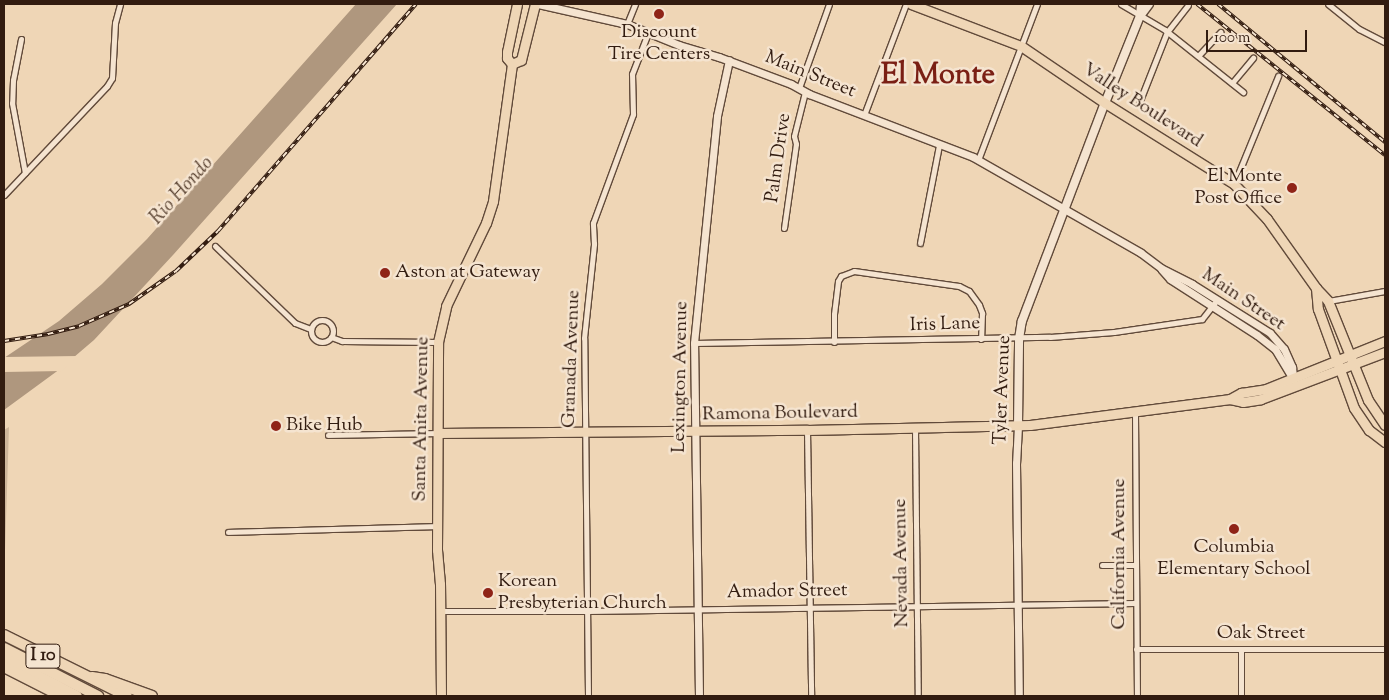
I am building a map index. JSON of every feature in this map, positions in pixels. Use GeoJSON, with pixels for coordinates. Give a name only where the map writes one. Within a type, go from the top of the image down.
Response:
{"type":"FeatureCollection","features":[{"type":"Feature","properties":{"kind":"highway","name":"I 10"},"geometry":{"type":"LineString","coordinates":[[4,635],[83,676],[127,696]]}},
{"type":"Feature","properties":{"kind":"highway"},"geometry":{"type":"LineString","coordinates":[[4,648],[98,696]]}},
{"type":"Feature","properties":{"kind":"highway"},"geometry":{"type":"LineString","coordinates":[[4,658],[77,696]]}},
{"type":"Feature","properties":{"kind":"highway","name":"I 10"},"geometry":{"type":"LineString","coordinates":[[4,668],[61,696]]}},
{"type":"Feature","properties":{"kind":"highway"},"geometry":{"type":"LineString","coordinates":[[83,676],[105,678],[152,696]]}},
{"type":"Feature","properties":{"kind":"main road","name":"Santa Anita Avenue"},"geometry":{"type":"LineString","coordinates":[[441,696],[437,526],[438,342],[446,306],[486,223],[493,201],[512,64],[507,58],[507,52],[517,4]]}},
{"type":"Feature","properties":{"kind":"main road","name":"Santa Anita Avenue"},"geometry":{"type":"LineString","coordinates":[[512,64],[521,60],[536,4]]}},
{"type":"Feature","properties":{"kind":"main road","name":"Valley Boulevard"},"geometry":{"type":"LineString","coordinates":[[910,4],[1020,46],[1105,104],[1234,184],[1267,218],[1316,288],[1328,301],[1368,400],[1385,425]]}},
{"type":"Feature","properties":{"kind":"main road","name":"Tyler Avenue"},"geometry":{"type":"LineString","coordinates":[[1140,16],[1142,4]]}},
{"type":"Feature","properties":{"kind":"main road","name":"Tyler Avenue"},"geometry":{"type":"LineString","coordinates":[[1018,426],[1019,339],[1022,321],[1105,104],[1140,16],[1148,4]]}},
{"type":"Feature","properties":{"kind":"main road","name":"Valley Boulevard"},"geometry":{"type":"LineString","coordinates":[[1316,288],[1318,308],[1354,408],[1369,430],[1385,442]]}},
{"type":"Feature","properties":{"kind":"main road","name":"Ramona Boulevard"},"geometry":{"type":"LineString","coordinates":[[438,433],[1018,426],[1230,399],[1241,393],[1266,389],[1385,341]]}},
{"type":"Feature","properties":{"kind":"main road","name":"Ramona Boulevard"},"geometry":{"type":"LineString","coordinates":[[1230,399],[1243,402],[1261,399],[1385,352]]}},
{"type":"Feature","properties":{"kind":"street"},"geometry":{"type":"LineString","coordinates":[[4,195],[107,86],[112,78],[115,23],[120,4]]}},
{"type":"Feature","properties":{"kind":"street","name":"Main Street"},"geometry":{"type":"LineString","coordinates":[[536,4],[627,24],[729,60],[978,160],[1141,253],[1161,268],[1274,336],[1284,349],[1292,367],[1293,377]]}},
{"type":"Feature","properties":{"kind":"street"},"geometry":{"type":"LineString","coordinates":[[627,24],[635,4]]}},
{"type":"Feature","properties":{"kind":"street","name":"Palm Drive"},"geometry":{"type":"LineString","coordinates":[[784,228],[796,144],[794,136],[802,90],[829,4]]}},
{"type":"Feature","properties":{"kind":"street"},"geometry":{"type":"LineString","coordinates":[[864,114],[906,4]]}},
{"type":"Feature","properties":{"kind":"street"},"geometry":{"type":"LineString","coordinates":[[978,160],[1037,4]]}},
{"type":"Feature","properties":{"kind":"street"},"geometry":{"type":"LineString","coordinates":[[1121,4],[1167,32],[1243,92]]}},
{"type":"Feature","properties":{"kind":"street"},"geometry":{"type":"LineString","coordinates":[[1328,4],[1359,29],[1385,42]]}},
{"type":"Feature","properties":{"kind":"street"},"geometry":{"type":"LineString","coordinates":[[1140,103],[1167,32],[1188,6]]}},
{"type":"Feature","properties":{"kind":"street"},"geometry":{"type":"LineString","coordinates":[[1198,56],[1220,32]]}},
{"type":"Feature","properties":{"kind":"street","name":"Granada Avenue"},"geometry":{"type":"LineString","coordinates":[[588,696],[584,338],[594,244],[593,224],[634,114],[632,74],[648,33]]}},
{"type":"Feature","properties":{"kind":"street"},"geometry":{"type":"LineString","coordinates":[[21,39],[13,80],[12,103],[25,173]]}},
{"type":"Feature","properties":{"kind":"street"},"geometry":{"type":"LineString","coordinates":[[1232,83],[1253,58]]}},
{"type":"Feature","properties":{"kind":"street","name":"Lexington Avenue"},"geometry":{"type":"LineString","coordinates":[[699,696],[694,343],[717,116],[729,60]]}},
{"type":"Feature","properties":{"kind":"street"},"geometry":{"type":"LineString","coordinates":[[1234,184],[1278,76]]}},
{"type":"Feature","properties":{"kind":"street"},"geometry":{"type":"LineString","coordinates":[[4,101],[12,103]]}},
{"type":"Feature","properties":{"kind":"street"},"geometry":{"type":"LineString","coordinates":[[920,244],[939,144]]}},
{"type":"Feature","properties":{"kind":"street"},"geometry":{"type":"LineString","coordinates":[[215,246],[295,324],[311,329]]}},
{"type":"Feature","properties":{"kind":"street","name":"Main Street"},"geometry":{"type":"LineString","coordinates":[[1161,268],[1170,279],[1256,335],[1275,350],[1293,377]]}},
{"type":"Feature","properties":{"kind":"street"},"geometry":{"type":"LineString","coordinates":[[834,342],[834,314],[838,281],[841,276],[854,271],[959,286],[968,291],[979,305],[982,313],[981,339]]}},
{"type":"Feature","properties":{"kind":"street"},"geometry":{"type":"LineString","coordinates":[[1328,301],[1385,291]]}},
{"type":"Feature","properties":{"kind":"street","name":"Iris Lane"},"geometry":{"type":"LineString","coordinates":[[694,343],[1019,339],[1114,332],[1202,319],[1217,300]]}},
{"type":"Feature","properties":{"kind":"street"},"geometry":{"type":"LineString","coordinates":[[317,321],[327,322],[332,327],[331,337],[326,341],[319,342],[312,336],[311,329],[317,321]]}},
{"type":"Feature","properties":{"kind":"street"},"geometry":{"type":"LineString","coordinates":[[331,337],[342,341],[438,342]]}},
{"type":"Feature","properties":{"kind":"street","name":"California Avenue"},"geometry":{"type":"LineString","coordinates":[[1136,412],[1136,696]]}},
{"type":"Feature","properties":{"kind":"street","name":"Tyler Avenue"},"geometry":{"type":"LineString","coordinates":[[1018,426],[1016,463],[1019,696]]}},
{"type":"Feature","properties":{"kind":"street","name":"Nevada Avenue"},"geometry":{"type":"LineString","coordinates":[[915,428],[919,605],[918,696]]}},
{"type":"Feature","properties":{"kind":"street"},"geometry":{"type":"LineString","coordinates":[[807,430],[811,696]]}},
{"type":"Feature","properties":{"kind":"street","name":"Ramona Boulevard"},"geometry":{"type":"LineString","coordinates":[[328,435],[438,433]]}},
{"type":"Feature","properties":{"kind":"street"},"geometry":{"type":"LineString","coordinates":[[228,532],[437,526]]}},
{"type":"Feature","properties":{"kind":"street"},"geometry":{"type":"LineString","coordinates":[[1102,565],[1135,565]]}},
{"type":"Feature","properties":{"kind":"street","name":"Amador Street"},"geometry":{"type":"LineString","coordinates":[[440,610],[588,611],[1135,603]]}},
{"type":"Feature","properties":{"kind":"street"},"geometry":{"type":"LineString","coordinates":[[1240,696],[1241,648]]}},
{"type":"Feature","properties":{"kind":"street","name":"Oak Street"},"geometry":{"type":"LineString","coordinates":[[1136,649],[1385,649]]}},
{"type":"Feature","properties":{"kind":"shaded area"},"geometry":{"type":"Polygon","coordinates":[[[356,4],[397,4],[173,255],[94,340],[60,369],[4,410],[4,358],[59,321],[102,284],[147,239],[356,4]]]}},
{"type":"Feature","properties":{"kind":"shaded area"},"geometry":{"type":"Polygon","coordinates":[[[9,427],[4,582],[4,430],[9,427]]]}},
{"type":"Feature","properties":{"kind":"pier"},"geometry":{"type":"Polygon","coordinates":[[[78,356],[62,371],[4,372],[4,357],[78,356]]]}},
{"type":"Feature","properties":{"kind":"railway"},"geometry":{"type":"LineString","coordinates":[[4,341],[48,334],[79,326],[129,304],[176,271],[218,231],[416,4]]}},
{"type":"Feature","properties":{"kind":"railway"},"geometry":{"type":"LineString","coordinates":[[1197,4],[1385,155]]}},
{"type":"Feature","properties":{"kind":"railway"},"geometry":{"type":"LineString","coordinates":[[1218,4],[1385,142]]}},
{"type":"Feature","properties":{"kind":"place","name":"Discount Tire Centers"},"geometry":{"type":"Point","coordinates":[659,14]}},
{"type":"Feature","properties":{"kind":"place","name":"El Monte Post Office"},"geometry":{"type":"Point","coordinates":[1292,188]}},
{"type":"Feature","properties":{"kind":"place","name":"Aston at Gateway"},"geometry":{"type":"Point","coordinates":[385,273]}},
{"type":"Feature","properties":{"kind":"place","name":"Bike Hub"},"geometry":{"type":"Point","coordinates":[276,426]}},
{"type":"Feature","properties":{"kind":"place","name":"Columbia Elementary School"},"geometry":{"type":"Point","coordinates":[1234,529]}},
{"type":"Feature","properties":{"kind":"place","name":"Korean Presbyterian Church"},"geometry":{"type":"Point","coordinates":[488,593]}},
{"type":"Feature","properties":{"kind":"district","name":"El Monte"},"geometry":{"type":"Point","coordinates":[938,77]}},
{"type":"Feature","properties":{"kind":"water label","name":"Rio Hondo"},"geometry":{"type":"Point","coordinates":[182,191]}}]}
